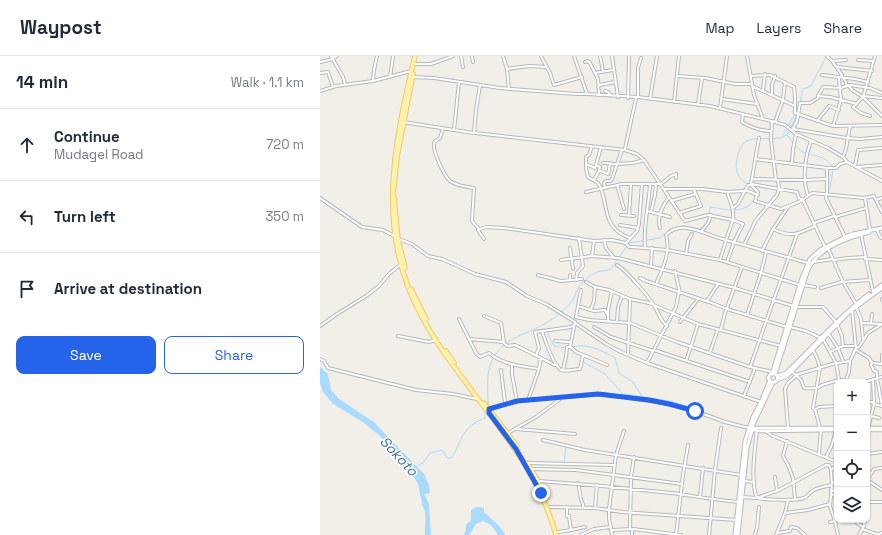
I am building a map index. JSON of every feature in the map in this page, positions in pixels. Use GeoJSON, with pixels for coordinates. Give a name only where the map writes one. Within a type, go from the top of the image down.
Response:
{"type":"FeatureCollection","features":[{"type":"Feature","properties":{"kind":"main road"},"geometry":{"type":"LineString","coordinates":[[402,122],[416,56]]}},
{"type":"Feature","properties":{"kind":"main road"},"geometry":{"type":"LineString","coordinates":[[416,56],[411,72],[402,122],[394,188],[394,207],[401,264],[417,308],[435,340],[479,399],[508,433],[528,463],[550,507],[558,534]]}},
{"type":"Feature","properties":{"kind":"main road"},"geometry":{"type":"LineString","coordinates":[[774,374],[801,285],[809,263],[815,254],[845,237],[870,230],[882,229]]}},
{"type":"Feature","properties":{"kind":"main road"},"geometry":{"type":"LineString","coordinates":[[826,248],[848,238],[882,229]]}},
{"type":"Feature","properties":{"kind":"main road"},"geometry":{"type":"LineString","coordinates":[[397,238],[409,282],[422,312],[440,343],[516,449],[536,483],[558,534]]}},
{"type":"Feature","properties":{"kind":"main road"},"geometry":{"type":"LineString","coordinates":[[738,535],[747,448],[753,416],[773,381],[787,376],[856,305],[882,286]]}},
{"type":"Feature","properties":{"kind":"main road"},"geometry":{"type":"LineString","coordinates":[[773,381],[769,376],[786,373],[856,305],[882,286]]}},
{"type":"Feature","properties":{"kind":"main road"},"geometry":{"type":"LineString","coordinates":[[735,535],[744,448],[750,430],[773,381],[781,346],[788,327]]}},
{"type":"Feature","properties":{"kind":"street"},"geometry":{"type":"LineString","coordinates":[[320,62],[337,56]]}},
{"type":"Feature","properties":{"kind":"street"},"geometry":{"type":"LineString","coordinates":[[373,81],[377,56]]}},
{"type":"Feature","properties":{"kind":"street"},"geometry":{"type":"LineString","coordinates":[[390,77],[393,56]]}},
{"type":"Feature","properties":{"kind":"street"},"geometry":{"type":"LineString","coordinates":[[415,64],[431,64],[453,56]]}},
{"type":"Feature","properties":{"kind":"street"},"geometry":{"type":"LineString","coordinates":[[461,56],[463,67]]}},
{"type":"Feature","properties":{"kind":"street"},"geometry":{"type":"LineString","coordinates":[[472,56],[473,62]]}},
{"type":"Feature","properties":{"kind":"street"},"geometry":{"type":"LineString","coordinates":[[503,56],[507,69],[509,89]]}},
{"type":"Feature","properties":{"kind":"street"},"geometry":{"type":"LineString","coordinates":[[540,56],[550,72],[554,85],[582,77]]}},
{"type":"Feature","properties":{"kind":"street"},"geometry":{"type":"LineString","coordinates":[[574,56],[587,94]]}},
{"type":"Feature","properties":{"kind":"street"},"geometry":{"type":"LineString","coordinates":[[600,56],[603,71]]}},
{"type":"Feature","properties":{"kind":"street"},"geometry":{"type":"LineString","coordinates":[[612,56],[618,97]]}},
{"type":"Feature","properties":{"kind":"street"},"geometry":{"type":"LineString","coordinates":[[628,98],[629,56]]}},
{"type":"Feature","properties":{"kind":"street"},"geometry":{"type":"LineString","coordinates":[[650,99],[657,56]]}},
{"type":"Feature","properties":{"kind":"street"},"geometry":{"type":"LineString","coordinates":[[674,102],[679,56]]}},
{"type":"Feature","properties":{"kind":"street"},"geometry":{"type":"LineString","coordinates":[[720,108],[725,82],[727,56]]}},
{"type":"Feature","properties":{"kind":"street"},"geometry":{"type":"LineString","coordinates":[[747,56],[752,85],[763,119]]}},
{"type":"Feature","properties":{"kind":"street"},"geometry":{"type":"LineString","coordinates":[[827,56],[837,67],[847,85],[852,90],[863,96],[882,116]]}},
{"type":"Feature","properties":{"kind":"street"},"geometry":{"type":"LineString","coordinates":[[870,116],[853,108],[863,96],[872,71],[875,56]]}},
{"type":"Feature","properties":{"kind":"street"},"geometry":{"type":"LineString","coordinates":[[332,58],[345,84]]}},
{"type":"Feature","properties":{"kind":"street"},"geometry":{"type":"LineString","coordinates":[[630,238],[620,234],[610,221],[603,188],[606,181],[611,181],[624,150],[637,98],[638,68],[641,58]]}},
{"type":"Feature","properties":{"kind":"street"},"geometry":{"type":"LineString","coordinates":[[832,60],[846,60]]}},
{"type":"Feature","properties":{"kind":"street"},"geometry":{"type":"LineString","coordinates":[[858,60],[874,61]]}},
{"type":"Feature","properties":{"kind":"street"},"geometry":{"type":"LineString","coordinates":[[585,62],[589,62],[598,79],[599,95]]}},
{"type":"Feature","properties":{"kind":"street"},"geometry":{"type":"LineString","coordinates":[[507,69],[529,66],[547,67]]}},
{"type":"Feature","properties":{"kind":"street"},"geometry":{"type":"LineString","coordinates":[[837,67],[872,71]]}},
{"type":"Feature","properties":{"kind":"street"},"geometry":{"type":"LineString","coordinates":[[595,73],[613,70]]}},
{"type":"Feature","properties":{"kind":"street"},"geometry":{"type":"LineString","coordinates":[[320,73],[328,72],[333,87]]}},
{"type":"Feature","properties":{"kind":"street"},"geometry":{"type":"LineString","coordinates":[[320,91],[345,84],[373,81],[411,72]]}},
{"type":"Feature","properties":{"kind":"street"},"geometry":{"type":"LineString","coordinates":[[751,76],[765,74],[774,76],[794,86],[795,113],[833,126],[882,125]]}},
{"type":"Feature","properties":{"kind":"street"},"geometry":{"type":"LineString","coordinates":[[763,90],[765,74]]}},
{"type":"Feature","properties":{"kind":"street"},"geometry":{"type":"LineString","coordinates":[[822,75],[868,82]]}},
{"type":"Feature","properties":{"kind":"street"},"geometry":{"type":"LineString","coordinates":[[839,78],[842,75]]}},
{"type":"Feature","properties":{"kind":"street"},"geometry":{"type":"LineString","coordinates":[[677,76],[752,85],[795,106]]}},
{"type":"Feature","properties":{"kind":"street"},"geometry":{"type":"LineString","coordinates":[[772,94],[772,81],[774,76]]}},
{"type":"Feature","properties":{"kind":"street"},"geometry":{"type":"LineString","coordinates":[[412,77],[434,78],[509,89],[650,99],[720,108],[787,126],[796,134],[843,157],[847,162],[882,181]]}},
{"type":"Feature","properties":{"kind":"street"},"geometry":{"type":"LineString","coordinates":[[698,105],[702,78]]}},
{"type":"Feature","properties":{"kind":"street"},"geometry":{"type":"LineString","coordinates":[[833,126],[841,100],[839,78]]}},
{"type":"Feature","properties":{"kind":"street"},"geometry":{"type":"LineString","coordinates":[[454,130],[459,82]]}},
{"type":"Feature","properties":{"kind":"street"},"geometry":{"type":"LineString","coordinates":[[598,85],[615,82]]}},
{"type":"Feature","properties":{"kind":"street"},"geometry":{"type":"LineString","coordinates":[[744,245],[756,220],[777,195],[779,190],[772,161],[771,131],[783,100],[785,82]]}},
{"type":"Feature","properties":{"kind":"street"},"geometry":{"type":"LineString","coordinates":[[474,133],[480,85]]}},
{"type":"Feature","properties":{"kind":"street"},"geometry":{"type":"LineString","coordinates":[[792,129],[798,114],[800,103],[812,102],[818,98],[823,87],[841,88],[847,85],[870,88],[882,93]]}},
{"type":"Feature","properties":{"kind":"street"},"geometry":{"type":"LineString","coordinates":[[605,91],[611,96]]}},
{"type":"Feature","properties":{"kind":"street"},"geometry":{"type":"LineString","coordinates":[[818,96],[857,104]]}},
{"type":"Feature","properties":{"kind":"street"},"geometry":{"type":"LineString","coordinates":[[863,96],[882,98]]}},
{"type":"Feature","properties":{"kind":"street"},"geometry":{"type":"LineString","coordinates":[[722,99],[757,104]]}},
{"type":"Feature","properties":{"kind":"street"},"geometry":{"type":"LineString","coordinates":[[817,121],[829,106],[839,110]]}},
{"type":"Feature","properties":{"kind":"street"},"geometry":{"type":"LineString","coordinates":[[743,114],[742,122],[746,125],[755,129],[771,131]]}},
{"type":"Feature","properties":{"kind":"street"},"geometry":{"type":"LineString","coordinates":[[402,122],[474,133],[624,150],[637,154],[644,160],[685,221],[710,215],[733,220],[743,224],[734,242],[727,262]]}},
{"type":"Feature","properties":{"kind":"street"},"geometry":{"type":"LineString","coordinates":[[843,157],[850,126]]}},
{"type":"Feature","properties":{"kind":"street"},"geometry":{"type":"LineString","coordinates":[[443,129],[440,138],[435,141],[434,144],[442,169],[452,182],[474,188],[472,221],[479,229],[478,230],[484,239]]}},
{"type":"Feature","properties":{"kind":"street"},"geometry":{"type":"LineString","coordinates":[[792,129],[848,138],[882,138]]}},
{"type":"Feature","properties":{"kind":"street"},"geometry":{"type":"LineString","coordinates":[[792,164],[796,134]]}},
{"type":"Feature","properties":{"kind":"street"},"geometry":{"type":"LineString","coordinates":[[720,260],[733,220],[734,209],[750,185],[752,179],[758,139]]}},
{"type":"Feature","properties":{"kind":"street"},"geometry":{"type":"LineString","coordinates":[[808,195],[805,165],[811,141]]}},
{"type":"Feature","properties":{"kind":"street"},"geometry":{"type":"LineString","coordinates":[[592,146],[589,155],[586,157],[588,177],[603,188]]}},
{"type":"Feature","properties":{"kind":"street"},"geometry":{"type":"LineString","coordinates":[[596,166],[601,147]]}},
{"type":"Feature","properties":{"kind":"street"},"geometry":{"type":"LineString","coordinates":[[856,167],[858,150],[882,148]]}},
{"type":"Feature","properties":{"kind":"street"},"geometry":{"type":"LineString","coordinates":[[755,159],[827,168],[836,168],[840,164],[847,162]]}},
{"type":"Feature","properties":{"kind":"street"},"geometry":{"type":"LineString","coordinates":[[586,164],[595,168],[596,166],[600,167],[599,170],[608,174],[610,164],[644,160]]}},
{"type":"Feature","properties":{"kind":"street"},"geometry":{"type":"LineString","coordinates":[[603,162],[617,164]]}},
{"type":"Feature","properties":{"kind":"street"},"geometry":{"type":"LineString","coordinates":[[856,167],[882,165]]}},
{"type":"Feature","properties":{"kind":"street"},"geometry":{"type":"LineString","coordinates":[[827,168],[826,198],[845,237]]}},
{"type":"Feature","properties":{"kind":"street"},"geometry":{"type":"LineString","coordinates":[[594,180],[599,170]]}},
{"type":"Feature","properties":{"kind":"street"},"geometry":{"type":"LineString","coordinates":[[586,192],[617,185],[661,184],[676,174],[676,178]]}},
{"type":"Feature","properties":{"kind":"street"},"geometry":{"type":"LineString","coordinates":[[752,179],[826,179]]}},
{"type":"Feature","properties":{"kind":"street"},"geometry":{"type":"LineString","coordinates":[[629,215],[631,184]]}},
{"type":"Feature","properties":{"kind":"street"},"geometry":{"type":"LineString","coordinates":[[627,245],[630,238],[637,231],[639,224],[642,184]]}},
{"type":"Feature","properties":{"kind":"street"},"geometry":{"type":"LineString","coordinates":[[645,247],[645,219],[650,184]]}},
{"type":"Feature","properties":{"kind":"street"},"geometry":{"type":"LineString","coordinates":[[652,212],[656,195],[656,184]]}},
{"type":"Feature","properties":{"kind":"street"},"geometry":{"type":"LineString","coordinates":[[617,185],[623,208],[630,206]]}},
{"type":"Feature","properties":{"kind":"street"},"geometry":{"type":"LineString","coordinates":[[750,185],[765,185],[779,190],[797,192],[799,198],[803,200],[826,248],[834,260],[843,282],[856,305],[860,315],[864,340]]}},
{"type":"Feature","properties":{"kind":"street"},"geometry":{"type":"LineString","coordinates":[[750,185],[756,190],[757,194],[755,201],[781,209],[803,200],[808,195],[813,193],[843,197],[865,198],[874,196],[882,212]]}},
{"type":"Feature","properties":{"kind":"street"},"geometry":{"type":"LineString","coordinates":[[664,189],[705,189],[727,192],[745,191],[757,194]]}},
{"type":"Feature","properties":{"kind":"street"},"geometry":{"type":"LineString","coordinates":[[679,213],[701,206],[694,189]]}},
{"type":"Feature","properties":{"kind":"street"},"geometry":{"type":"LineString","coordinates":[[727,192],[734,209]]}},
{"type":"Feature","properties":{"kind":"street"},"geometry":{"type":"LineString","coordinates":[[671,201],[695,194]]}},
{"type":"Feature","properties":{"kind":"street"},"geometry":{"type":"LineString","coordinates":[[660,228],[658,220],[659,215],[669,197]]}},
{"type":"Feature","properties":{"kind":"street"},"geometry":{"type":"LineString","coordinates":[[320,198],[362,227],[383,230],[412,244],[425,254],[442,259],[466,271],[506,282],[525,295],[546,304],[561,313],[606,344],[628,355],[647,363],[761,402]]}},
{"type":"Feature","properties":{"kind":"street"},"geometry":{"type":"LineString","coordinates":[[865,198],[870,230]]}},
{"type":"Feature","properties":{"kind":"street"},"geometry":{"type":"LineString","coordinates":[[876,200],[882,198]]}},
{"type":"Feature","properties":{"kind":"street"},"geometry":{"type":"LineString","coordinates":[[762,251],[773,229],[788,207]]}},
{"type":"Feature","properties":{"kind":"street"},"geometry":{"type":"LineString","coordinates":[[773,229],[788,235],[797,234],[814,224],[835,216],[866,208]]}},
{"type":"Feature","properties":{"kind":"street"},"geometry":{"type":"LineString","coordinates":[[647,211],[670,218]]}},
{"type":"Feature","properties":{"kind":"street"},"geometry":{"type":"LineString","coordinates":[[621,215],[634,216]]}},
{"type":"Feature","properties":{"kind":"street"},"geometry":{"type":"LineString","coordinates":[[701,230],[708,223],[710,215]]}},
{"type":"Feature","properties":{"kind":"street"},"geometry":{"type":"LineString","coordinates":[[620,225],[638,228]]}},
{"type":"Feature","properties":{"kind":"street"},"geometry":{"type":"LineString","coordinates":[[479,229],[486,227],[504,228],[594,241],[612,240],[632,248],[645,247],[720,260],[761,274],[801,285],[815,286]]}},
{"type":"Feature","properties":{"kind":"street"},"geometry":{"type":"LineString","coordinates":[[656,284],[663,268],[668,246],[666,235],[673,229],[687,227],[701,230],[712,236],[762,251],[809,263],[848,258],[865,258],[882,261]]}},
{"type":"Feature","properties":{"kind":"street"},"geometry":{"type":"LineString","coordinates":[[877,230],[882,238]]}},
{"type":"Feature","properties":{"kind":"street"},"geometry":{"type":"LineString","coordinates":[[686,254],[688,241],[692,234]]}},
{"type":"Feature","properties":{"kind":"street"},"geometry":{"type":"LineString","coordinates":[[750,367],[797,234]]}},
{"type":"Feature","properties":{"kind":"street"},"geometry":{"type":"LineString","coordinates":[[861,234],[873,292]]}},
{"type":"Feature","properties":{"kind":"street"},"geometry":{"type":"LineString","coordinates":[[576,280],[577,273],[583,266],[578,238]]}},
{"type":"Feature","properties":{"kind":"street"},"geometry":{"type":"LineString","coordinates":[[604,240],[606,248],[614,258]]}},
{"type":"Feature","properties":{"kind":"street"},"geometry":{"type":"LineString","coordinates":[[592,256],[594,241]]}},
{"type":"Feature","properties":{"kind":"street"},"geometry":{"type":"LineString","coordinates":[[570,248],[573,269]]}},
{"type":"Feature","properties":{"kind":"street"},"geometry":{"type":"LineString","coordinates":[[651,266],[652,248]]}},
{"type":"Feature","properties":{"kind":"street"},"geometry":{"type":"LineString","coordinates":[[747,315],[761,274],[766,252]]}},
{"type":"Feature","properties":{"kind":"street"},"geometry":{"type":"LineString","coordinates":[[561,260],[592,256],[619,258],[675,271],[794,306],[823,307],[837,323],[842,336],[843,346]]}},
{"type":"Feature","properties":{"kind":"street"},"geometry":{"type":"LineString","coordinates":[[320,326],[379,286],[389,274],[401,264]]}},
{"type":"Feature","properties":{"kind":"street"},"geometry":{"type":"LineString","coordinates":[[617,265],[655,306],[661,320],[667,326]]}},
{"type":"Feature","properties":{"kind":"street"},"geometry":{"type":"LineString","coordinates":[[710,352],[742,267]]}},
{"type":"Feature","properties":{"kind":"street"},"geometry":{"type":"LineString","coordinates":[[647,363],[677,304],[680,292],[675,271]]}},
{"type":"Feature","properties":{"kind":"street"},"geometry":{"type":"LineString","coordinates":[[538,275],[561,280],[582,279]]}},
{"type":"Feature","properties":{"kind":"street"},"geometry":{"type":"LineString","coordinates":[[570,275],[570,280]]}},
{"type":"Feature","properties":{"kind":"street"},"geometry":{"type":"LineString","coordinates":[[640,278],[646,282],[656,284],[727,309],[806,331],[822,339],[836,363],[839,379]]}},
{"type":"Feature","properties":{"kind":"street"},"geometry":{"type":"LineString","coordinates":[[821,288],[843,282],[870,280]]}},
{"type":"Feature","properties":{"kind":"street"},"geometry":{"type":"LineString","coordinates":[[586,282],[595,287],[612,291],[630,299],[649,303],[698,324],[781,346]]}},
{"type":"Feature","properties":{"kind":"street"},"geometry":{"type":"LineString","coordinates":[[707,301],[718,283]]}},
{"type":"Feature","properties":{"kind":"street"},"geometry":{"type":"LineString","coordinates":[[591,309],[594,301],[595,287]]}},
{"type":"Feature","properties":{"kind":"street"},"geometry":{"type":"LineString","coordinates":[[570,347],[581,290]]}},
{"type":"Feature","properties":{"kind":"street"},"geometry":{"type":"LineString","coordinates":[[608,321],[607,314],[612,291]]}},
{"type":"Feature","properties":{"kind":"street"},"geometry":{"type":"LineString","coordinates":[[617,322],[618,307],[622,296]]}},
{"type":"Feature","properties":{"kind":"street"},"geometry":{"type":"LineString","coordinates":[[628,355],[630,299]]}},
{"type":"Feature","properties":{"kind":"street"},"geometry":{"type":"LineString","coordinates":[[680,322],[698,299]]}},
{"type":"Feature","properties":{"kind":"street"},"geometry":{"type":"LineString","coordinates":[[578,306],[594,311],[605,310],[607,314]]}},
{"type":"Feature","properties":{"kind":"street"},"geometry":{"type":"LineString","coordinates":[[852,310],[856,348]]}},
{"type":"Feature","properties":{"kind":"street"},"geometry":{"type":"LineString","coordinates":[[871,323],[872,314]]}},
{"type":"Feature","properties":{"kind":"street"},"geometry":{"type":"LineString","coordinates":[[484,316],[501,323],[505,344]]}},
{"type":"Feature","properties":{"kind":"street"},"geometry":{"type":"LineString","coordinates":[[576,317],[589,320],[630,324],[750,367],[774,374]]}},
{"type":"Feature","properties":{"kind":"street"},"geometry":{"type":"LineString","coordinates":[[459,319],[468,339],[480,357],[489,353],[496,358],[512,364],[539,369]]}},
{"type":"Feature","properties":{"kind":"street"},"geometry":{"type":"LineString","coordinates":[[536,356],[539,348],[535,332],[571,327],[575,323]]}},
{"type":"Feature","properties":{"kind":"street"},"geometry":{"type":"LineString","coordinates":[[861,323],[882,324]]}},
{"type":"Feature","properties":{"kind":"street"},"geometry":{"type":"LineString","coordinates":[[686,361],[698,324]]}},
{"type":"Feature","properties":{"kind":"street"},"geometry":{"type":"LineString","coordinates":[[846,379],[849,372],[850,361],[856,348],[859,347],[868,333],[882,324]]}},
{"type":"Feature","properties":{"kind":"street"},"geometry":{"type":"LineString","coordinates":[[594,327],[611,337],[750,382]]}},
{"type":"Feature","properties":{"kind":"street"},"geometry":{"type":"LineString","coordinates":[[542,331],[551,355],[557,365],[563,370],[580,369],[583,355]]}},
{"type":"Feature","properties":{"kind":"street"},"geometry":{"type":"LineString","coordinates":[[828,333],[838,348],[843,361]]}},
{"type":"Feature","properties":{"kind":"street"},"geometry":{"type":"LineString","coordinates":[[398,336],[429,342],[435,340]]}},
{"type":"Feature","properties":{"kind":"street"},"geometry":{"type":"LineString","coordinates":[[468,339],[515,345],[554,365],[557,365]]}},
{"type":"Feature","properties":{"kind":"street"},"geometry":{"type":"LineString","coordinates":[[555,341],[570,342]]}},
{"type":"Feature","properties":{"kind":"street"},"geometry":{"type":"LineString","coordinates":[[830,352],[843,346],[856,348],[869,358],[872,362],[871,365],[874,371],[877,372],[882,405],[870,402]]}},
{"type":"Feature","properties":{"kind":"street"},"geometry":{"type":"LineString","coordinates":[[563,370],[566,357],[566,347],[570,347]]}},
{"type":"Feature","properties":{"kind":"street"},"geometry":{"type":"LineString","coordinates":[[570,347],[576,352],[607,364]]}},
{"type":"Feature","properties":{"kind":"street"},"geometry":{"type":"LineString","coordinates":[[813,350],[820,368],[813,408],[815,409],[821,429],[820,454]]}},
{"type":"Feature","properties":{"kind":"street"},"geometry":{"type":"LineString","coordinates":[[872,362],[882,364],[882,355]]}},
{"type":"Feature","properties":{"kind":"street"},"geometry":{"type":"LineString","coordinates":[[528,400],[539,369],[541,358]]}},
{"type":"Feature","properties":{"kind":"street"},"geometry":{"type":"LineString","coordinates":[[320,359],[328,368],[363,378],[416,390],[453,394],[479,399]]}},
{"type":"Feature","properties":{"kind":"street"},"geometry":{"type":"LineString","coordinates":[[788,429],[785,389],[788,383],[796,375],[843,361],[850,361]]}},
{"type":"Feature","properties":{"kind":"street"},"geometry":{"type":"LineString","coordinates":[[512,364],[512,374],[517,401]]}},
{"type":"Feature","properties":{"kind":"street"},"geometry":{"type":"LineString","coordinates":[[744,396],[755,368]]}},
{"type":"Feature","properties":{"kind":"street"},"geometry":{"type":"LineString","coordinates":[[501,370],[505,403]]}},
{"type":"Feature","properties":{"kind":"street"},"geometry":{"type":"LineString","coordinates":[[791,372],[801,380],[804,388],[816,388],[822,384],[834,381]]}},
{"type":"Feature","properties":{"kind":"street"},"geometry":{"type":"LineString","coordinates":[[870,422],[874,404],[872,380],[882,377]]}},
{"type":"Feature","properties":{"kind":"street"},"geometry":{"type":"LineString","coordinates":[[489,411],[505,403],[517,401],[598,394],[669,404],[695,411],[750,430],[765,432],[821,429]]}},
{"type":"Feature","properties":{"kind":"street"},"geometry":{"type":"LineString","coordinates":[[508,433],[536,417],[563,396]]}},
{"type":"Feature","properties":{"kind":"street"},"geometry":{"type":"LineString","coordinates":[[815,409],[819,407],[834,406]]}},
{"type":"Feature","properties":{"kind":"street"},"geometry":{"type":"LineString","coordinates":[[872,416],[880,418]]}},
{"type":"Feature","properties":{"kind":"street"},"geometry":{"type":"LineString","coordinates":[[709,535],[715,470],[721,428]]}},
{"type":"Feature","properties":{"kind":"street"},"geometry":{"type":"LineString","coordinates":[[516,429],[575,434]]}},
{"type":"Feature","properties":{"kind":"street"},"geometry":{"type":"LineString","coordinates":[[750,430],[834,429]]}},
{"type":"Feature","properties":{"kind":"street"},"geometry":{"type":"LineString","coordinates":[[870,429],[882,429]]}},
{"type":"Feature","properties":{"kind":"street"},"geometry":{"type":"LineString","coordinates":[[757,430],[754,456],[754,482],[757,498]]}},
{"type":"Feature","properties":{"kind":"street"},"geometry":{"type":"LineString","coordinates":[[612,535],[609,509],[614,465],[624,431]]}},
{"type":"Feature","properties":{"kind":"street"},"geometry":{"type":"LineString","coordinates":[[765,432],[834,461]]}},
{"type":"Feature","properties":{"kind":"street"},"geometry":{"type":"LineString","coordinates":[[826,457],[834,439]]}},
{"type":"Feature","properties":{"kind":"street"},"geometry":{"type":"LineString","coordinates":[[543,440],[585,450],[741,474]]}},
{"type":"Feature","properties":{"kind":"street"},"geometry":{"type":"LineString","coordinates":[[787,442],[783,456],[790,469],[795,499]]}},
{"type":"Feature","properties":{"kind":"street"},"geometry":{"type":"LineString","coordinates":[[676,535],[688,445]]}},
{"type":"Feature","properties":{"kind":"street"},"geometry":{"type":"LineString","coordinates":[[870,454],[882,452]]}},
{"type":"Feature","properties":{"kind":"street"},"geometry":{"type":"LineString","coordinates":[[632,535],[631,477],[634,457]]}},
{"type":"Feature","properties":{"kind":"street"},"geometry":{"type":"LineString","coordinates":[[528,463],[614,465]]}},
{"type":"Feature","properties":{"kind":"street"},"geometry":{"type":"LineString","coordinates":[[757,498],[777,490],[826,465],[829,465],[832,484],[830,504],[834,515]]}},
{"type":"Feature","properties":{"kind":"street"},"geometry":{"type":"LineString","coordinates":[[700,497],[703,468]]}},
{"type":"Feature","properties":{"kind":"street"},"geometry":{"type":"LineString","coordinates":[[870,475],[874,469],[882,468]]}},
{"type":"Feature","properties":{"kind":"street"},"geometry":{"type":"LineString","coordinates":[[531,469],[566,469],[682,484]]}},
{"type":"Feature","properties":{"kind":"street"},"geometry":{"type":"LineString","coordinates":[[775,477],[777,490]]}},
{"type":"Feature","properties":{"kind":"street"},"geometry":{"type":"LineString","coordinates":[[538,481],[631,488],[681,494],[712,500],[739,502]]}},
{"type":"Feature","properties":{"kind":"street"},"geometry":{"type":"LineString","coordinates":[[744,481],[754,482]]}},
{"type":"Feature","properties":{"kind":"street"},"geometry":{"type":"LineString","coordinates":[[870,482],[882,490]]}},
{"type":"Feature","properties":{"kind":"street"},"geometry":{"type":"LineString","coordinates":[[578,483],[584,508]]}},
{"type":"Feature","properties":{"kind":"street"},"geometry":{"type":"LineString","coordinates":[[742,497],[788,500],[795,499],[806,497],[819,487],[832,484]]}},
{"type":"Feature","properties":{"kind":"street"},"geometry":{"type":"LineString","coordinates":[[595,508],[598,485]]}},
{"type":"Feature","properties":{"kind":"street"},"geometry":{"type":"LineString","coordinates":[[831,492],[834,495]]}},
{"type":"Feature","properties":{"kind":"street"},"geometry":{"type":"LineString","coordinates":[[776,534],[785,513],[788,500]]}},
{"type":"Feature","properties":{"kind":"street"},"geometry":{"type":"LineString","coordinates":[[870,502],[882,502]]}},
{"type":"Feature","properties":{"kind":"street"},"geometry":{"type":"LineString","coordinates":[[785,513],[808,510],[830,504]]}},
{"type":"Feature","properties":{"kind":"street"},"geometry":{"type":"LineString","coordinates":[[550,507],[595,508],[622,512],[631,511],[737,520]]}},
{"type":"Feature","properties":{"kind":"street"},"geometry":{"type":"LineString","coordinates":[[567,507],[567,516],[569,516],[571,530]]}},
{"type":"Feature","properties":{"kind":"street"},"geometry":{"type":"LineString","coordinates":[[755,535],[759,507]]}},
{"type":"Feature","properties":{"kind":"street"},"geometry":{"type":"LineString","coordinates":[[830,522],[834,521]]}},
{"type":"Feature","properties":{"kind":"street"},"geometry":{"type":"LineString","coordinates":[[836,523],[838,535]]}},
{"type":"Feature","properties":{"kind":"street"},"geometry":{"type":"LineString","coordinates":[[857,523],[876,535],[882,533]]}},
{"type":"Feature","properties":{"kind":"street"},"geometry":{"type":"LineString","coordinates":[[859,535],[864,523]]}},
{"type":"Feature","properties":{"kind":"street"},"geometry":{"type":"LineString","coordinates":[[558,534],[585,527]]}},
{"type":"Feature","properties":{"kind":"street"},"geometry":{"type":"LineString","coordinates":[[776,534],[790,530],[794,527],[805,535]]}},
{"type":"Feature","properties":{"kind":"street"},"geometry":{"type":"LineString","coordinates":[[581,535],[591,530],[611,528],[681,535]]}},
{"type":"Feature","properties":{"kind":"water","name":"Sokoto"},"geometry":{"type":"Polygon","coordinates":[[[320,367],[328,374],[331,390],[339,399],[375,423],[424,474],[429,485],[430,493],[424,494],[429,504],[431,535],[425,535],[425,512],[422,506],[418,484],[407,466],[380,436],[364,423],[333,404],[323,392],[320,383],[320,367]]]}},
{"type":"Feature","properties":{"kind":"water"},"geometry":{"type":"Polygon","coordinates":[[[477,507],[484,508],[484,512],[499,526],[505,534],[504,535],[498,535],[492,526],[483,521],[476,524],[469,535],[464,535],[466,524],[471,521],[471,510],[477,507]]]}},
{"type":"Feature","properties":{"kind":"waterway"},"geometry":{"type":"LineString","coordinates":[[800,102],[803,89],[811,86],[826,57]]}},
{"type":"Feature","properties":{"kind":"waterway"},"geometry":{"type":"LineString","coordinates":[[783,135],[795,114]]}},
{"type":"Feature","properties":{"kind":"waterway"},"geometry":{"type":"LineString","coordinates":[[748,184],[740,178],[736,166],[737,157],[742,145],[753,139],[780,138],[787,135],[797,115]]}},
{"type":"Feature","properties":{"kind":"waterway"},"geometry":{"type":"LineString","coordinates":[[787,135],[801,151],[807,154],[822,157],[832,166]]}},
{"type":"Feature","properties":{"kind":"waterway"},"geometry":{"type":"LineString","coordinates":[[830,188],[833,170]]}},
{"type":"Feature","properties":{"kind":"waterway"},"geometry":{"type":"LineString","coordinates":[[709,215],[710,207],[734,210],[745,208],[754,200]]}},
{"type":"Feature","properties":{"kind":"waterway"},"geometry":{"type":"LineString","coordinates":[[488,403],[488,372],[495,355],[506,343],[544,324],[561,313],[571,302],[583,281],[600,271],[607,271],[611,269],[629,243],[660,238],[672,228],[684,226],[697,229],[704,227]]}},
{"type":"Feature","properties":{"kind":"waterway"},"geometry":{"type":"LineString","coordinates":[[537,329],[545,329]]}},
{"type":"Feature","properties":{"kind":"waterway"},"geometry":{"type":"LineString","coordinates":[[547,332],[554,346],[567,348]]}},
{"type":"Feature","properties":{"kind":"waterway"},"geometry":{"type":"LineString","coordinates":[[572,347],[589,347],[615,358],[619,373],[633,382],[642,396]]}},
{"type":"Feature","properties":{"kind":"waterway"},"geometry":{"type":"LineString","coordinates":[[575,352],[576,354],[582,356],[581,358],[585,363],[605,374],[623,394],[670,401],[715,416]]}},
{"type":"Feature","properties":{"kind":"waterway","name":"Sokoto"},"geometry":{"type":"LineString","coordinates":[[416,467],[424,462],[430,453],[442,450],[447,458],[451,458],[467,430],[485,418],[485,413]]}},
{"type":"Feature","properties":{"kind":"waterway"},"geometry":{"type":"LineString","coordinates":[[564,463],[566,446]]}},
{"type":"Feature","properties":{"kind":"route"},"geometry":{"type":"LineString","coordinates":[[541,493],[516,449],[489,413],[489,409],[505,403],[517,401],[585,394],[603,394],[649,400],[695,411]]}}]}
